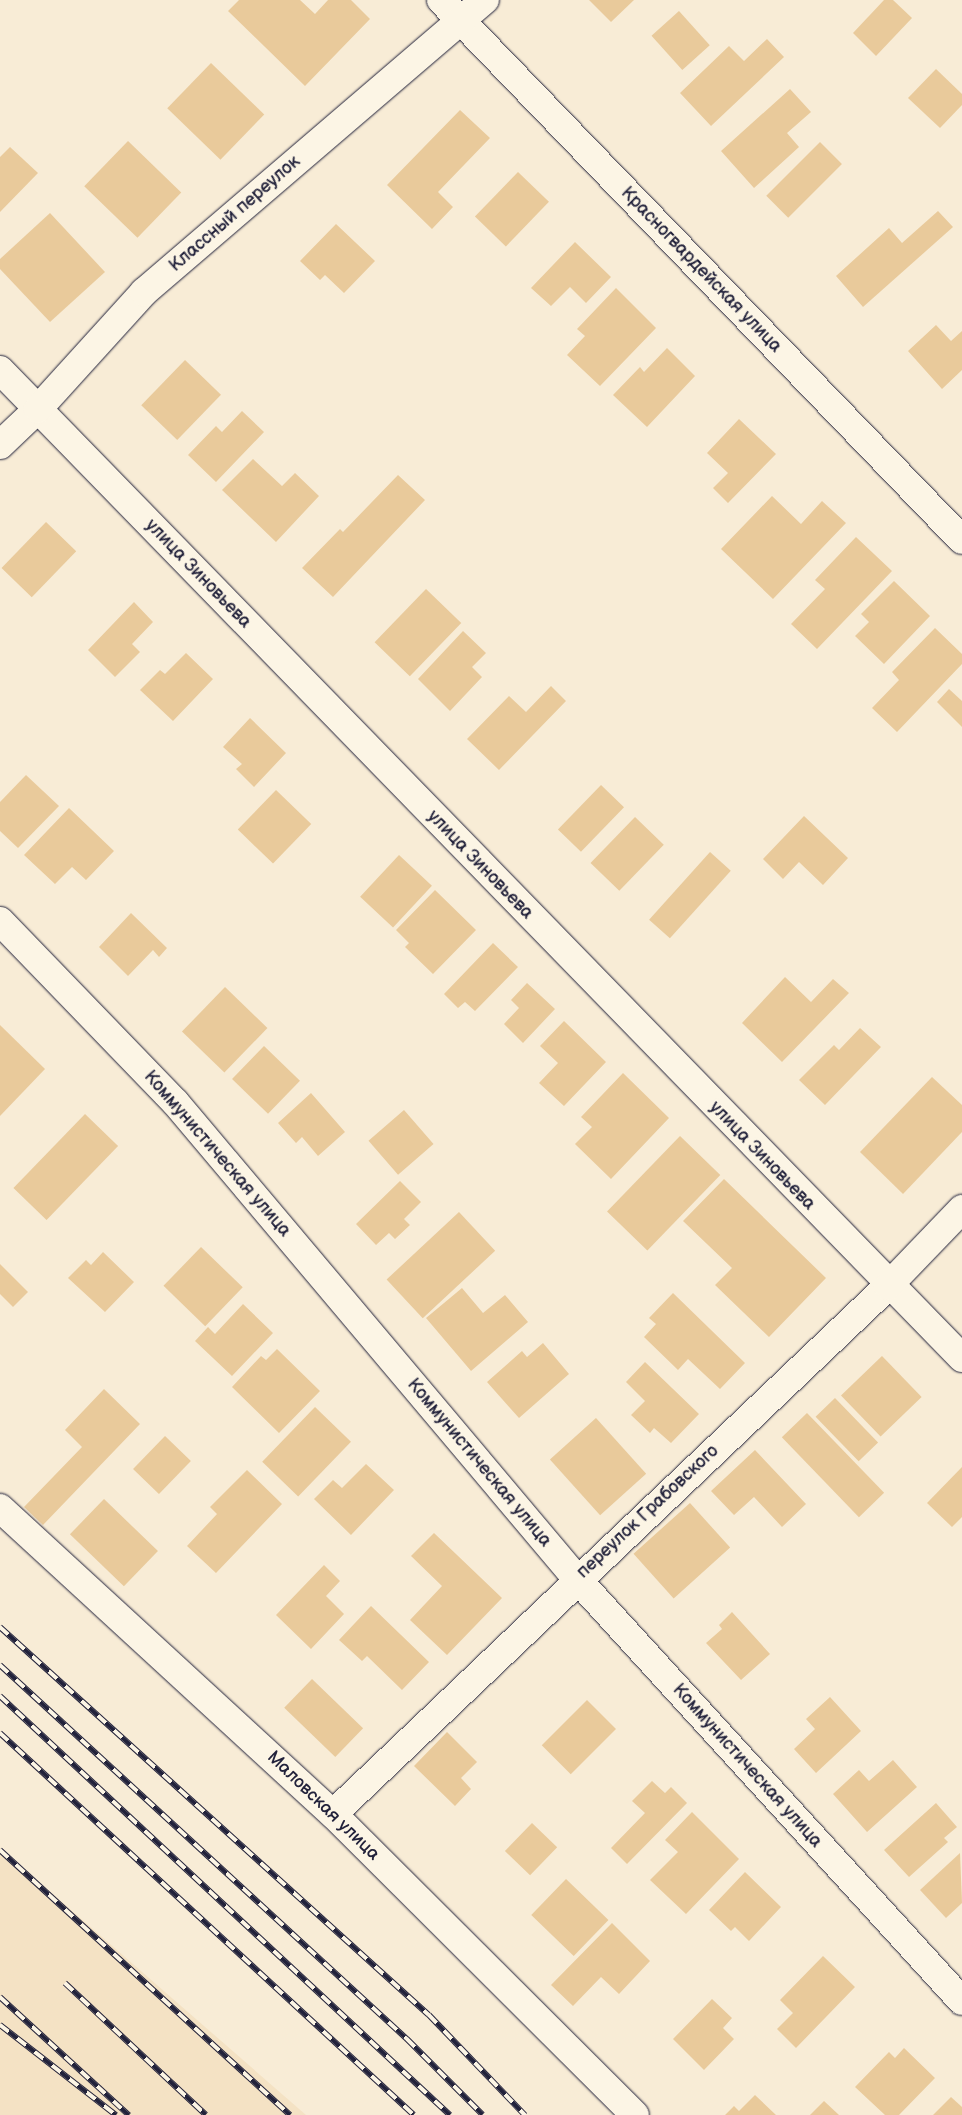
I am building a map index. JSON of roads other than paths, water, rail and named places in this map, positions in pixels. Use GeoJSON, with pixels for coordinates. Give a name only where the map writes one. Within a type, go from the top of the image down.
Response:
{"type":"FeatureCollection","features":[{"type":"Feature","properties":{"kind":"street","name":"Красногвардейская улица"},"geometry":{"type":"LineString","coordinates":[[441,0],[962,540]]}},
{"type":"Feature","properties":{"kind":"street","name":"Классный переулок"},"geometry":{"type":"LineString","coordinates":[[0,445],[38,409],[144,292],[485,0]]}},
{"type":"Feature","properties":{"kind":"street","name":"улица Зиновьева"},"geometry":{"type":"LineString","coordinates":[[0,370],[888,1286],[962,1358]]}},
{"type":"Feature","properties":{"kind":"street","name":"Коммунистическая улица"},"geometry":{"type":"LineString","coordinates":[[0,921],[174,1102],[577,1580],[962,2002]]}},
{"type":"Feature","properties":{"kind":"street","name":"переулок Грабовского"},"geometry":{"type":"LineString","coordinates":[[333,1814],[888,1286],[962,1209]]}},
{"type":"Feature","properties":{"kind":"street","name":"Маловская улица"},"geometry":{"type":"LineString","coordinates":[[0,1508],[333,1814],[635,2115]]}},
{"type":"Feature","properties":{"kind":"railway"},"geometry":{"type":"LineString","coordinates":[[0,1627],[429,2015],[525,2115]]}},
{"type":"Feature","properties":{"kind":"railway"},"geometry":{"type":"LineString","coordinates":[[0,1665],[407,2039],[483,2115]]}},
{"type":"Feature","properties":{"kind":"railway"},"geometry":{"type":"LineString","coordinates":[[0,1696],[450,2115]]}},
{"type":"Feature","properties":{"kind":"railway"},"geometry":{"type":"LineString","coordinates":[[0,1733],[414,2115]]}},
{"type":"Feature","properties":{"kind":"railway"},"geometry":{"type":"LineString","coordinates":[[0,1850],[290,2115]]}},
{"type":"Feature","properties":{"kind":"railway"},"geometry":{"type":"LineString","coordinates":[[65,1983],[206,2115]]}},
{"type":"Feature","properties":{"kind":"railway"},"geometry":{"type":"LineString","coordinates":[[0,1997],[129,2115]]}},
{"type":"Feature","properties":{"kind":"railway"},"geometry":{"type":"LineString","coordinates":[[0,2025],[116,2115]]}}]}
